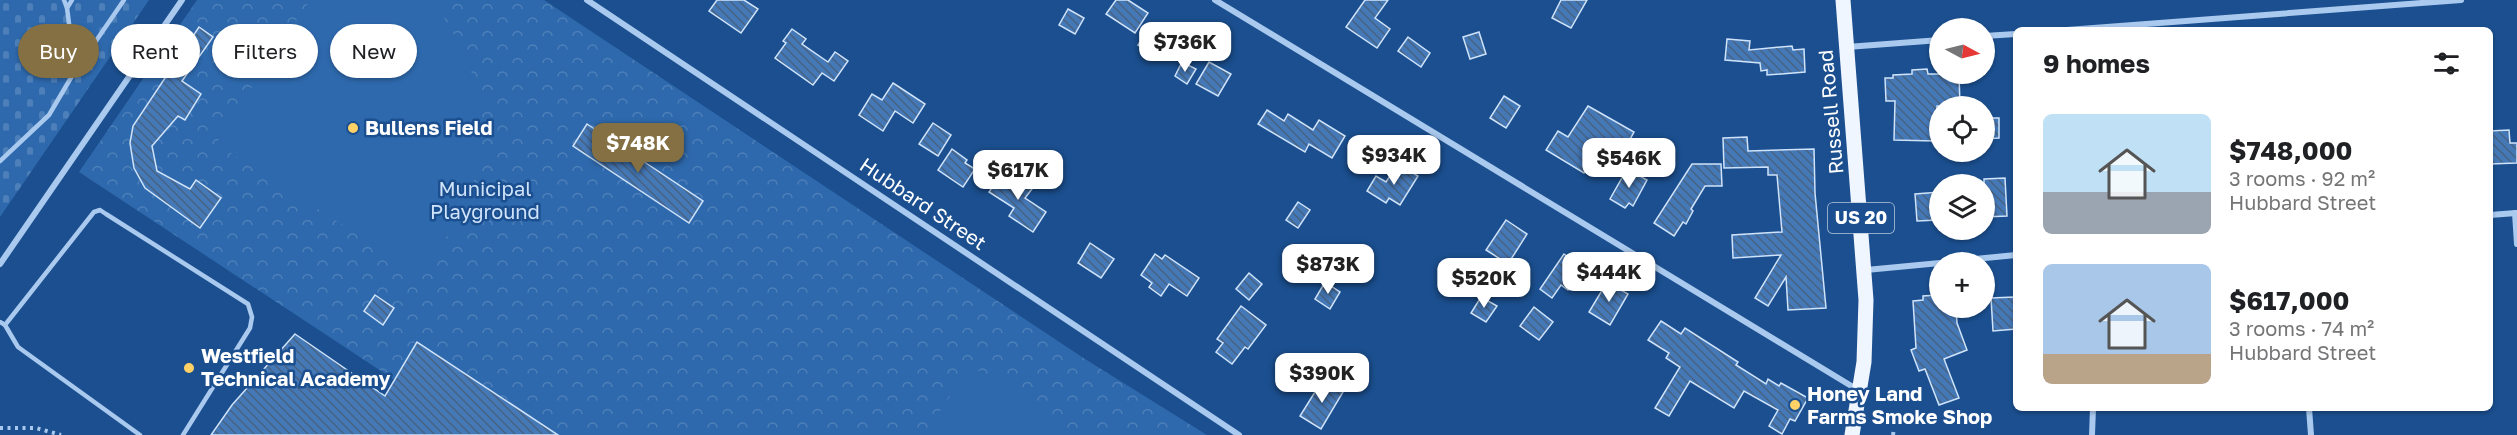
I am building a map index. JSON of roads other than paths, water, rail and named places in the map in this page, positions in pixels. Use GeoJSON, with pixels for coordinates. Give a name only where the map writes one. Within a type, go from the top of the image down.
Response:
{"type":"FeatureCollection","features":[{"type":"Feature","properties":{"kind":"main road","name":"Russell Road"},"geometry":{"type":"LineString","coordinates":[[1843,0],[1865,271],[1866,332],[1860,392],[1852,435]]}},
{"type":"Feature","properties":{"kind":"street"},"geometry":{"type":"LineString","coordinates":[[0,264],[182,0]]}},
{"type":"Feature","properties":{"kind":"street","name":"Hubbard Street"},"geometry":{"type":"LineString","coordinates":[[588,0],[1239,435]]}},
{"type":"Feature","properties":{"kind":"street"},"geometry":{"type":"LineString","coordinates":[[1215,0],[1860,392]]}},
{"type":"Feature","properties":{"kind":"street"},"geometry":{"type":"LineString","coordinates":[[2106,27],[2461,0]]}},
{"type":"Feature","properties":{"kind":"street"},"geometry":{"type":"LineString","coordinates":[[1995,35],[2013,34]]}},
{"type":"Feature","properties":{"kind":"street"},"geometry":{"type":"LineString","coordinates":[[1846,47],[1929,41]]}},
{"type":"Feature","properties":{"kind":"street"},"geometry":{"type":"LineString","coordinates":[[2493,215],[2516,213],[2517,244]]}},
{"type":"Feature","properties":{"kind":"street"},"geometry":{"type":"LineString","coordinates":[[1995,257],[2013,255]]}},
{"type":"Feature","properties":{"kind":"street"},"geometry":{"type":"LineString","coordinates":[[1865,271],[1929,264]]}},
{"type":"Feature","properties":{"kind":"street"},"geometry":{"type":"LineString","coordinates":[[2092,435],[2093,411]]}},
{"type":"Feature","properties":{"kind":"street"},"geometry":{"type":"LineString","coordinates":[[2308,411],[2311,435]]}},
{"type":"Feature","properties":{"kind":"lane"},"geometry":{"type":"LineString","coordinates":[[64,0],[69,24]]}},
{"type":"Feature","properties":{"kind":"lane"},"geometry":{"type":"LineString","coordinates":[[67,8],[72,0]]}},
{"type":"Feature","properties":{"kind":"lane"},"geometry":{"type":"LineString","coordinates":[[99,37],[124,0]]}},
{"type":"Feature","properties":{"kind":"lane"},"geometry":{"type":"LineString","coordinates":[[0,161],[49,115],[71,78]]}},
{"type":"Feature","properties":{"kind":"lane"},"geometry":{"type":"LineString","coordinates":[[140,435],[18,347],[2,324],[94,212],[100,210],[248,304],[252,317],[250,328],[183,435]]}},
{"type":"Feature","properties":{"kind":"place","name":"Bullens Field"},"geometry":{"type":"Point","coordinates":[353,128]}},
{"type":"Feature","properties":{"kind":"place","name":"Westfield Technical Academy"},"geometry":{"type":"Point","coordinates":[189,368]}},
{"type":"Feature","properties":{"kind":"place","name":"Honey Land Farms Smoke Shop"},"geometry":{"type":"Point","coordinates":[1795,405]}},
{"type":"Feature","properties":{"kind":"park label","name":"Municipal Playground"},"geometry":{"type":"Point","coordinates":[485,200]}}]}
